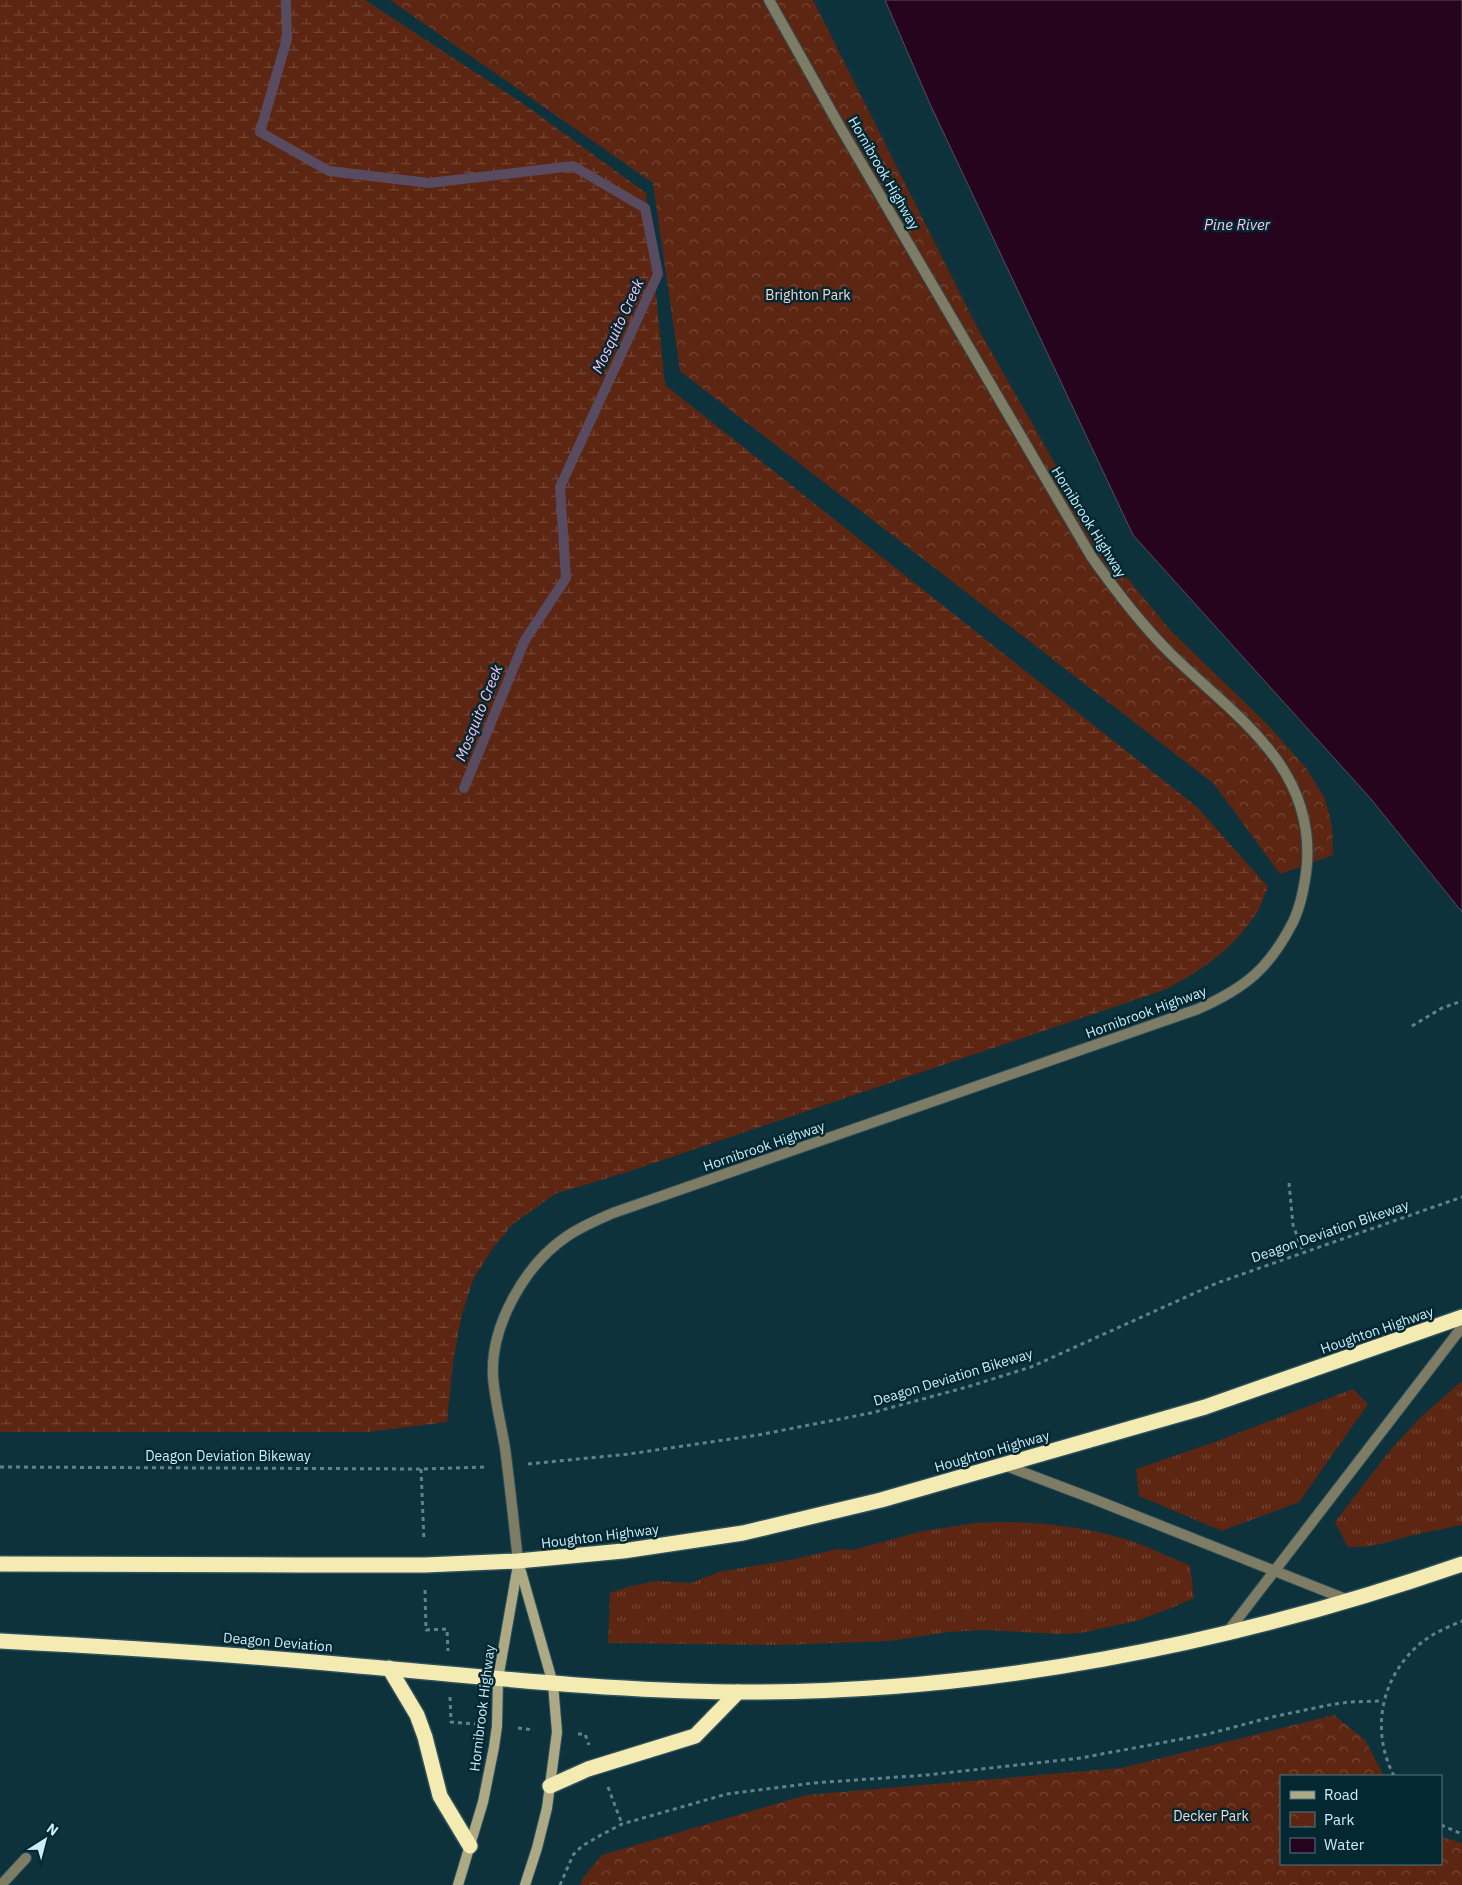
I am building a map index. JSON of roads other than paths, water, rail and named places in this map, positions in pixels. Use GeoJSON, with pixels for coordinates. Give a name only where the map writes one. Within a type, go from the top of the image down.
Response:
{"type":"FeatureCollection","features":[{"type":"Feature","properties":{"kind":"highway","name":"Houghton Highway"},"geometry":{"type":"LineString","coordinates":[[518,1561],[623,1551],[743,1533],[880,1500],[1204,1407],[1462,1318]]}},
{"type":"Feature","properties":{"kind":"highway"},"geometry":{"type":"LineString","coordinates":[[0,1564],[302,1566],[425,1565],[518,1561]]}},
{"type":"Feature","properties":{"kind":"highway"},"geometry":{"type":"LineString","coordinates":[[553,1684],[601,1688],[738,1692],[898,1685],[1005,1674],[1080,1663],[1225,1635],[1417,1580],[1462,1564]]}},
{"type":"Feature","properties":{"kind":"highway","name":"Deagon Deviation"},"geometry":{"type":"LineString","coordinates":[[0,1641],[246,1655],[553,1684]]}},
{"type":"Feature","properties":{"kind":"highway"},"geometry":{"type":"LineString","coordinates":[[389,1668],[417,1715],[440,1796],[470,1846]]}},
{"type":"Feature","properties":{"kind":"highway"},"geometry":{"type":"LineString","coordinates":[[550,1786],[588,1769],[695,1736],[738,1692]]}},
{"type":"Feature","properties":{"kind":"main road","name":"Hornibrook Highway"},"geometry":{"type":"LineString","coordinates":[[458,1885],[483,1802],[494,1747],[497,1726],[498,1679],[518,1561]]}},
{"type":"Feature","properties":{"kind":"main road","name":"Hornibrook Highway"},"geometry":{"type":"LineString","coordinates":[[518,1561],[553,1684],[556,1732],[547,1808],[525,1885]]}},
{"type":"Feature","properties":{"kind":"street","name":"Hornibrook Highway"},"geometry":{"type":"LineString","coordinates":[[518,1561],[505,1450],[493,1376],[495,1349],[502,1323],[513,1299],[529,1273],[544,1255],[566,1237],[585,1225],[613,1213],[1188,1013],[1226,996],[1248,982],[1284,938],[1300,908],[1306,878],[1308,849],[1306,824],[1292,783],[1275,756],[1251,730],[1169,652],[1113,587],[1091,556],[839,125],[769,0]]}},
{"type":"Feature","properties":{"kind":"street"},"geometry":{"type":"LineString","coordinates":[[1225,1635],[1462,1327]]}},
{"type":"Feature","properties":{"kind":"street"},"geometry":{"type":"LineString","coordinates":[[1003,1465],[1274,1569],[1348,1600]]}},
{"type":"Feature","properties":{"kind":"street"},"geometry":{"type":"LineString","coordinates":[[1,1885],[26,1858]]}},
{"type":"Feature","properties":{"kind":"water","name":"Pine River"},"geometry":{"type":"Polygon","coordinates":[[[885,0],[1462,0],[1462,912],[1371,799],[1133,535],[930,104],[885,0]]]}},
{"type":"Feature","properties":{"kind":"waterway","name":"Mosquito Creek"},"geometry":{"type":"LineString","coordinates":[[286,0],[287,39],[260,132],[329,171],[429,183],[573,166],[645,208],[658,274],[560,487],[566,578],[525,640],[464,788]]}},
{"type":"Feature","properties":{"kind":"park label","name":"Brighton Park"},"geometry":{"type":"Point","coordinates":[808,295]}},
{"type":"Feature","properties":{"kind":"park label","name":"Decker Park"},"geometry":{"type":"Point","coordinates":[1211,1816]}}]}
